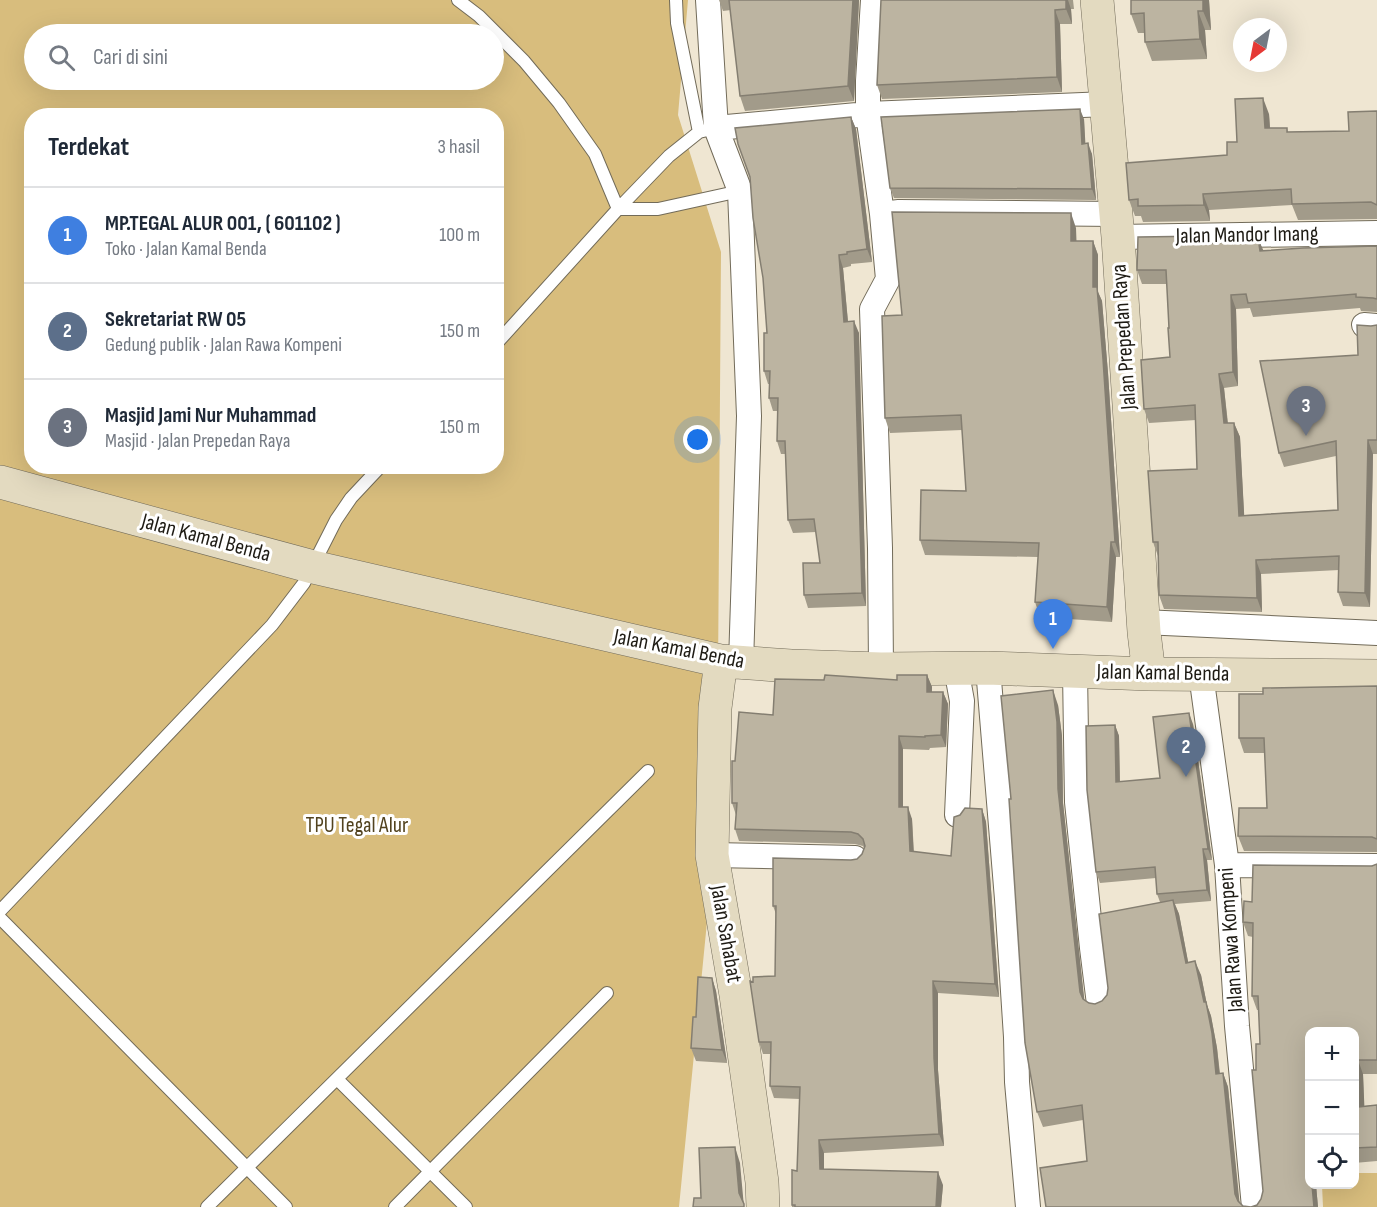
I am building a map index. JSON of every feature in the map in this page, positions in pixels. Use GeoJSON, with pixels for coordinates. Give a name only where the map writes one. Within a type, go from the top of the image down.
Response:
{"type":"FeatureCollection","features":[{"type":"Feature","properties":{"kind":"main road","name":"Jalan Prepedan Raya"},"geometry":{"type":"LineString","coordinates":[[1097,0],[1117,225],[1146,647]]}},
{"type":"Feature","properties":{"kind":"main road","name":"Jalan Kamal Benda"},"geometry":{"type":"LineString","coordinates":[[0,482],[734,657],[881,651],[956,668],[1075,670],[1146,647],[1202,674],[1377,676]]}},
{"type":"Feature","properties":{"kind":"main road","name":"Jalan Sahabat"},"geometry":{"type":"LineString","coordinates":[[734,657],[715,708],[712,855],[736,994],[762,1182],[763,1207]]}},
{"type":"Feature","properties":{"kind":"street"},"geometry":{"type":"LineString","coordinates":[[708,0],[707,130],[738,191],[749,416],[742,619],[734,657]]}},
{"type":"Feature","properties":{"kind":"street"},"geometry":{"type":"LineString","coordinates":[[873,0],[868,114],[882,214],[888,279],[872,309],[881,651]]}},
{"type":"Feature","properties":{"kind":"street"},"geometry":{"type":"LineString","coordinates":[[707,130],[868,114],[1107,104]]}},
{"type":"Feature","properties":{"kind":"street","name":"Jalan Mandor Imang"},"geometry":{"type":"LineString","coordinates":[[882,214],[899,212],[1117,225],[1377,233]]}},
{"type":"Feature","properties":{"kind":"street"},"geometry":{"type":"LineString","coordinates":[[1146,647],[1377,633]]}},
{"type":"Feature","properties":{"kind":"street"},"geometry":{"type":"LineString","coordinates":[[956,668],[962,701],[957,816]]}},
{"type":"Feature","properties":{"kind":"street"},"geometry":{"type":"LineString","coordinates":[[988,668],[1008,911],[1017,1082],[1028,1207]]}},
{"type":"Feature","properties":{"kind":"street"},"geometry":{"type":"LineString","coordinates":[[1075,670],[1077,802],[1099,1004]]}},
{"type":"Feature","properties":{"kind":"street","name":"Jalan Rawa Kompeni"},"geometry":{"type":"LineString","coordinates":[[1202,674],[1227,865],[1237,1026],[1254,1207]]}},
{"type":"Feature","properties":{"kind":"street"},"geometry":{"type":"LineString","coordinates":[[712,855],[855,858]]}},
{"type":"Feature","properties":{"kind":"street"},"geometry":{"type":"LineString","coordinates":[[1227,865],[1377,866]]}},
{"type":"Feature","properties":{"kind":"lane"},"geometry":{"type":"LineString","coordinates":[[458,0],[487,24]]}},
{"type":"Feature","properties":{"kind":"lane"},"geometry":{"type":"LineString","coordinates":[[504,335],[669,156],[707,130],[677,23],[676,0]]}},
{"type":"Feature","properties":{"kind":"lane"},"geometry":{"type":"LineString","coordinates":[[504,41],[559,103],[595,154],[618,209]]}},
{"type":"Feature","properties":{"kind":"lane"},"geometry":{"type":"LineString","coordinates":[[618,209],[658,209],[738,191]]}},
{"type":"Feature","properties":{"kind":"lane"},"geometry":{"type":"LineString","coordinates":[[0,911],[272,625],[304,583],[336,520],[351,498],[374,474]]}},
{"type":"Feature","properties":{"kind":"lane"},"geometry":{"type":"LineString","coordinates":[[207,1207],[648,771]]}},
{"type":"Feature","properties":{"kind":"lane"},"geometry":{"type":"LineString","coordinates":[[0,918],[286,1207]]}},
{"type":"Feature","properties":{"kind":"lane"},"geometry":{"type":"LineString","coordinates":[[395,1207],[607,993]]}},
{"type":"Feature","properties":{"kind":"lane"},"geometry":{"type":"LineString","coordinates":[[337,1079],[466,1207]]}},
{"type":"Feature","properties":{"kind":"green space","name":"TPU Tegal Alur"},"geometry":{"type":"Polygon","coordinates":[[[0,0],[688,0],[678,115],[721,252],[717,820],[679,1207],[0,1207],[0,0]]]}},
{"type":"Feature","properties":{"kind":"green space"},"geometry":{"type":"Polygon","coordinates":[[[1359,1173],[1377,1173],[1377,1207],[1323,1207],[1322,1189],[1359,1189],[1359,1173]]]}},
{"type":"Feature","properties":{"kind":"building"},"geometry":{"type":"Polygon","coordinates":[[[729,0],[853,0],[848,86],[740,96],[729,0]]]}},
{"type":"Feature","properties":{"kind":"building"},"geometry":{"type":"Polygon","coordinates":[[[881,0],[1066,0],[1066,9],[1055,10],[1057,77],[877,85],[881,0]]]}},
{"type":"Feature","properties":{"kind":"building"},"geometry":{"type":"Polygon","coordinates":[[[1131,0],[1203,0],[1203,11],[1198,11],[1200,39],[1145,42],[1144,13],[1131,14],[1131,0]]]}},
{"type":"Feature","properties":{"kind":"building"},"geometry":{"type":"Polygon","coordinates":[[[1263,98],[1265,128],[1287,128],[1287,132],[1349,131],[1348,112],[1377,111],[1377,205],[1371,202],[1292,204],[1291,189],[1203,194],[1204,205],[1138,206],[1138,199],[1129,200],[1126,163],[1227,155],[1227,142],[1237,142],[1235,99],[1263,98]]]}},
{"type":"Feature","properties":{"kind":"building"},"geometry":{"type":"Polygon","coordinates":[[[1080,109],[1082,144],[1088,143],[1092,189],[890,188],[881,117],[1080,109]]]}},
{"type":"Feature","properties":{"kind":"building"},"geometry":{"type":"Polygon","coordinates":[[[851,117],[867,249],[839,255],[844,322],[854,321],[862,593],[804,595],[803,563],[820,563],[814,519],[788,520],[785,441],[777,441],[778,398],[769,398],[770,371],[764,371],[764,333],[767,333],[763,278],[753,218],[750,177],[738,144],[735,128],[851,117]]]}},
{"type":"Feature","properties":{"kind":"building"},"geometry":{"type":"Polygon","coordinates":[[[892,212],[1071,213],[1071,241],[1093,241],[1093,287],[1097,287],[1115,542],[1111,542],[1107,607],[1035,602],[1039,543],[920,540],[921,490],[966,491],[961,415],[885,418],[882,316],[902,315],[892,212]]]}},
{"type":"Feature","properties":{"kind":"building"},"geometry":{"type":"Polygon","coordinates":[[[1208,236],[1208,244],[1258,238],[1260,251],[1377,246],[1377,299],[1356,297],[1356,294],[1248,303],[1246,294],[1231,295],[1233,372],[1219,374],[1224,423],[1234,423],[1239,516],[1338,510],[1336,441],[1279,453],[1260,361],[1358,355],[1357,325],[1377,325],[1377,440],[1368,440],[1365,593],[1338,592],[1339,556],[1256,560],[1257,598],[1159,595],[1158,542],[1153,542],[1148,471],[1197,469],[1195,405],[1144,409],[1141,360],[1170,357],[1169,328],[1166,270],[1137,270],[1138,237],[1208,236]]]}},
{"type":"Feature","properties":{"kind":"building"},"geometry":{"type":"Polygon","coordinates":[[[825,675],[897,680],[897,675],[927,675],[927,692],[943,692],[941,735],[899,736],[899,807],[908,807],[910,851],[951,856],[954,817],[960,815],[965,808],[982,809],[995,984],[933,981],[934,1058],[939,1134],[819,1140],[820,1169],[938,1172],[936,1207],[795,1207],[792,1205],[792,1170],[797,1171],[800,1087],[770,1086],[771,1042],[759,1042],[750,981],[753,982],[753,977],[775,976],[776,906],[773,906],[773,858],[851,860],[857,859],[862,854],[865,846],[858,834],[851,832],[735,829],[737,803],[732,803],[732,761],[735,761],[739,712],[773,715],[775,679],[824,680],[825,675]]]}},
{"type":"Feature","properties":{"kind":"building"},"geometry":{"type":"Polygon","coordinates":[[[1377,686],[1377,839],[1372,837],[1238,836],[1239,808],[1267,808],[1264,738],[1239,738],[1239,694],[1263,694],[1263,688],[1377,686]]]}},
{"type":"Feature","properties":{"kind":"building"},"geometry":{"type":"Polygon","coordinates":[[[1053,690],[1057,722],[1058,789],[1080,992],[1083,999],[1095,1004],[1107,995],[1099,914],[1173,900],[1186,963],[1195,961],[1204,1002],[1206,1002],[1216,1074],[1223,1073],[1235,1194],[1243,1206],[1251,1207],[1046,1207],[1040,1168],[1087,1161],[1082,1105],[1037,1112],[1025,1043],[1009,799],[1011,799],[1001,696],[1053,690]]]}},
{"type":"Feature","properties":{"kind":"building"},"geometry":{"type":"Polygon","coordinates":[[[1189,713],[1208,849],[1203,849],[1207,890],[1157,894],[1155,867],[1096,872],[1087,790],[1086,726],[1115,725],[1116,782],[1160,778],[1153,717],[1189,713]]]}},
{"type":"Feature","properties":{"kind":"building"},"geometry":{"type":"Polygon","coordinates":[[[1377,864],[1377,1060],[1359,1060],[1359,1027],[1305,1027],[1305,1189],[1312,1189],[1314,1207],[1251,1207],[1257,1205],[1263,1191],[1252,1070],[1256,1070],[1256,1044],[1260,1044],[1258,996],[1252,996],[1253,923],[1243,922],[1244,901],[1252,902],[1253,865],[1372,866],[1377,864]]]}},
{"type":"Feature","properties":{"kind":"building"},"geometry":{"type":"Polygon","coordinates":[[[698,977],[712,978],[722,1050],[691,1048],[693,1017],[696,1017],[698,977]]]}},
{"type":"Feature","properties":{"kind":"building"},"geometry":{"type":"Polygon","coordinates":[[[1377,1105],[1377,1147],[1359,1148],[1359,1107],[1377,1105]]]}},
{"type":"Feature","properties":{"kind":"building"},"geometry":{"type":"Polygon","coordinates":[[[735,1147],[739,1193],[744,1207],[693,1207],[694,1198],[701,1198],[699,1148],[735,1147]]]}},
{"type":"Feature","properties":{"kind":"place","name":"Masjid Jami Nur Muhammad"},"geometry":{"type":"Point","coordinates":[1306,436]}},
{"type":"Feature","properties":{"kind":"place","name":"MP.TEGAL ALUR 001, ( 601102 )"},"geometry":{"type":"Point","coordinates":[1053,649]}},
{"type":"Feature","properties":{"kind":"place","name":"Sekretariat RW 05"},"geometry":{"type":"Point","coordinates":[1186,777]}}]}
